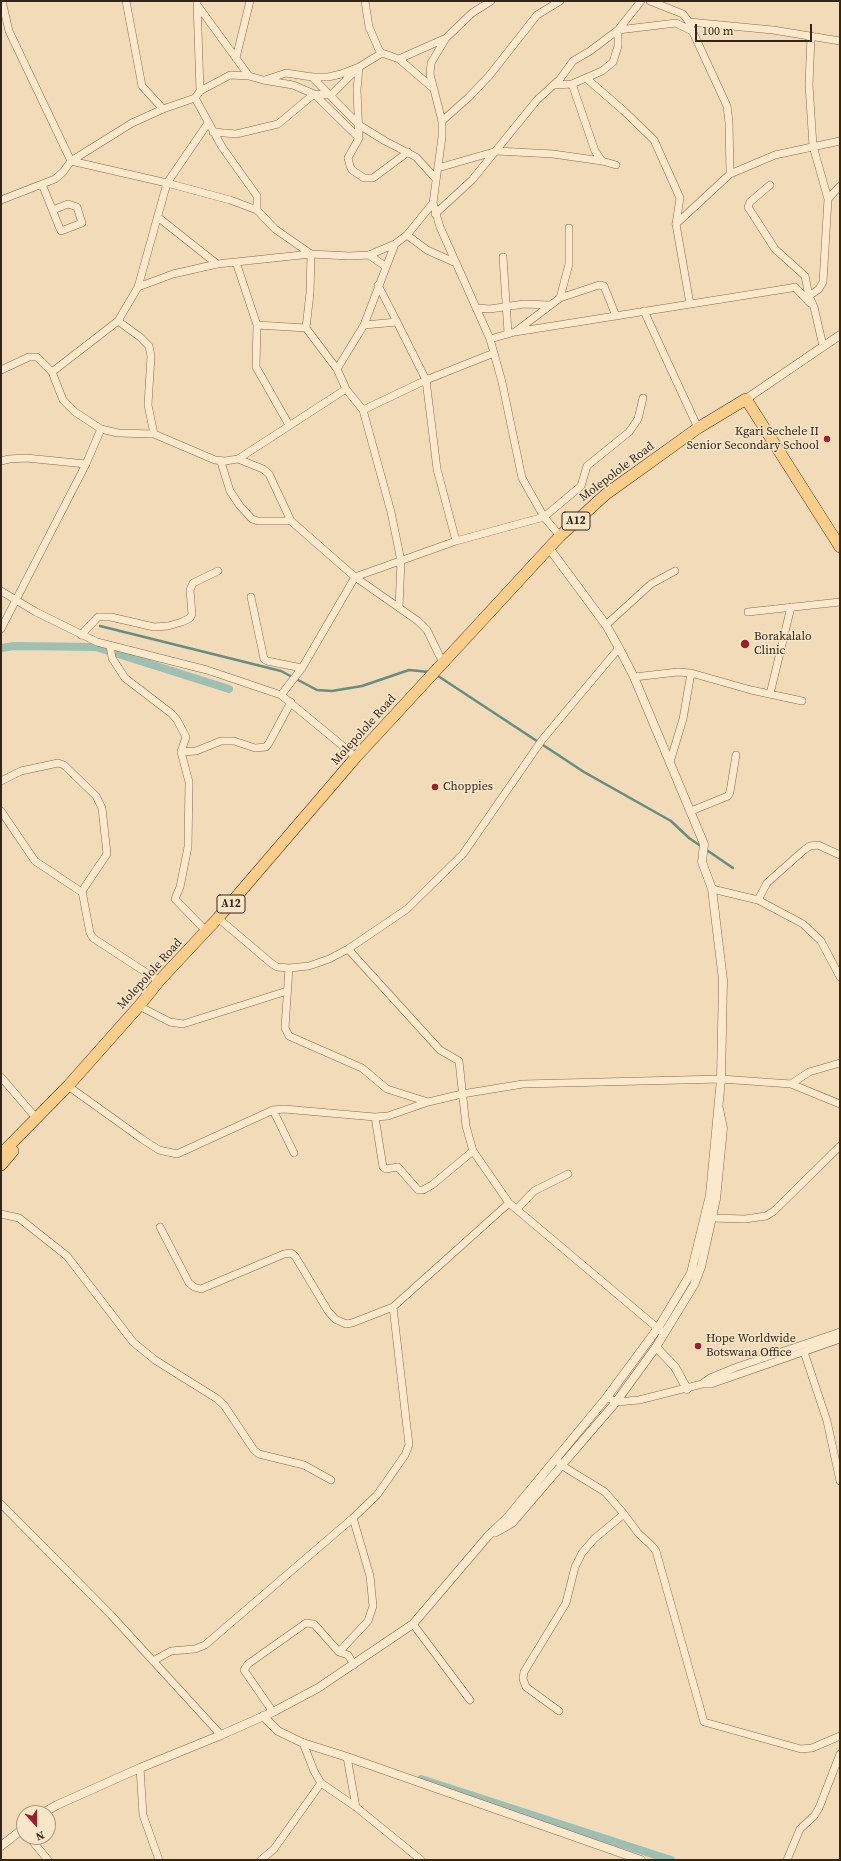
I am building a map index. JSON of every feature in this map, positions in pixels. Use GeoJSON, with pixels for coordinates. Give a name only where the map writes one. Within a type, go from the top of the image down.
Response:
{"type":"FeatureCollection","features":[{"type":"Feature","properties":{"kind":"main road","name":"Molepolole Road"},"geometry":{"type":"LineString","coordinates":[[1,1154],[68,1086],[139,1006],[159,981],[218,918],[356,758],[560,536],[606,494],[698,428],[746,399]]}},
{"type":"Feature","properties":{"kind":"main road"},"geometry":{"type":"LineString","coordinates":[[746,399],[840,547]]}},
{"type":"Feature","properties":{"kind":"main road","name":"Molepolole Road"},"geometry":{"type":"LineString","coordinates":[[1,1165],[37,1118]]}},
{"type":"Feature","properties":{"kind":"street"},"geometry":{"type":"LineString","coordinates":[[2,1],[9,31],[71,161]]}},
{"type":"Feature","properties":{"kind":"street"},"geometry":{"type":"LineString","coordinates":[[126,1],[142,86],[163,109]]}},
{"type":"Feature","properties":{"kind":"street"},"geometry":{"type":"LineString","coordinates":[[236,58],[250,1]]}},
{"type":"Feature","properties":{"kind":"street"},"geometry":{"type":"LineString","coordinates":[[365,1],[368,27],[382,53],[399,59],[434,89]]}},
{"type":"Feature","properties":{"kind":"street"},"geometry":{"type":"LineString","coordinates":[[491,1],[472,13],[446,38],[431,63],[430,74],[442,121],[442,137],[433,203],[435,214],[490,339],[502,382],[522,478],[544,517],[560,536]]}},
{"type":"Feature","properties":{"kind":"street"},"geometry":{"type":"LineString","coordinates":[[442,121],[469,97],[489,76],[537,15],[560,1]]}},
{"type":"Feature","properties":{"kind":"street"},"geometry":{"type":"LineString","coordinates":[[435,214],[466,186],[497,151],[537,100],[554,85],[572,61],[590,51],[618,30],[641,1]]}},
{"type":"Feature","properties":{"kind":"street"},"geometry":{"type":"LineString","coordinates":[[650,1],[684,14],[689,22],[727,106],[729,122],[730,174]]}},
{"type":"Feature","properties":{"kind":"street"},"geometry":{"type":"LineString","coordinates":[[198,3],[250,76]]}},
{"type":"Feature","properties":{"kind":"street"},"geometry":{"type":"LineString","coordinates":[[198,3],[200,91]]}},
{"type":"Feature","properties":{"kind":"street"},"geometry":{"type":"LineString","coordinates":[[689,22],[773,30],[840,42]]}},
{"type":"Feature","properties":{"kind":"street"},"geometry":{"type":"LineString","coordinates":[[618,30],[676,23],[692,31]]}},
{"type":"Feature","properties":{"kind":"street"},"geometry":{"type":"LineString","coordinates":[[554,85],[572,84],[602,71],[613,62],[618,46],[618,30]]}},
{"type":"Feature","properties":{"kind":"street"},"geometry":{"type":"LineString","coordinates":[[809,296],[819,289],[823,282],[828,200],[814,146],[808,86],[811,36]]}},
{"type":"Feature","properties":{"kind":"street"},"geometry":{"type":"LineString","coordinates":[[399,59],[446,38]]}},
{"type":"Feature","properties":{"kind":"street"},"geometry":{"type":"LineString","coordinates":[[263,80],[286,73],[312,77],[328,77],[359,67],[382,53]]}},
{"type":"Feature","properties":{"kind":"street"},"geometry":{"type":"LineString","coordinates":[[1,200],[59,176],[71,161],[132,123],[163,109],[195,98],[200,91],[230,75],[250,76],[292,85],[314,94],[331,95],[359,67]]}},
{"type":"Feature","properties":{"kind":"street"},"geometry":{"type":"LineString","coordinates":[[359,67],[357,90],[359,138],[348,158],[348,162],[352,170],[364,178],[377,176],[408,152]]}},
{"type":"Feature","properties":{"kind":"street"},"geometry":{"type":"LineString","coordinates":[[312,77],[359,125],[419,159],[436,179]]}},
{"type":"Feature","properties":{"kind":"street"},"geometry":{"type":"LineString","coordinates":[[586,78],[640,125],[654,140],[680,198],[676,224],[690,304]]}},
{"type":"Feature","properties":{"kind":"street"},"geometry":{"type":"LineString","coordinates":[[572,84],[595,151],[602,161]]}},
{"type":"Feature","properties":{"kind":"street"},"geometry":{"type":"LineString","coordinates":[[213,132],[236,134],[278,124],[314,94]]}},
{"type":"Feature","properties":{"kind":"street"},"geometry":{"type":"LineString","coordinates":[[314,94],[359,138]]}},
{"type":"Feature","properties":{"kind":"street"},"geometry":{"type":"LineString","coordinates":[[195,98],[226,154],[257,196],[258,210]]}},
{"type":"Feature","properties":{"kind":"street"},"geometry":{"type":"LineString","coordinates":[[52,372],[118,321],[138,287],[168,183],[208,123]]}},
{"type":"Feature","properties":{"kind":"street"},"geometry":{"type":"LineString","coordinates":[[676,224],[730,174],[775,155],[840,141]]}},
{"type":"Feature","properties":{"kind":"street"},"geometry":{"type":"LineString","coordinates":[[438,168],[497,151],[536,152],[602,161],[616,165]]}},
{"type":"Feature","properties":{"kind":"street"},"geometry":{"type":"LineString","coordinates":[[71,161],[168,183],[230,200],[258,210],[275,229],[311,254]]}},
{"type":"Feature","properties":{"kind":"street"},"geometry":{"type":"LineString","coordinates":[[42,184],[61,231],[82,223],[77,207],[68,204],[53,210]]}},
{"type":"Feature","properties":{"kind":"street"},"geometry":{"type":"LineString","coordinates":[[770,185],[750,202],[748,208],[775,249],[805,276],[823,346]]}},
{"type":"Feature","properties":{"kind":"street"},"geometry":{"type":"LineString","coordinates":[[828,200],[840,186]]}},
{"type":"Feature","properties":{"kind":"street"},"geometry":{"type":"LineString","coordinates":[[138,287],[173,274],[217,264],[311,254],[350,256],[369,255],[395,244],[407,235],[433,203]]}},
{"type":"Feature","properties":{"kind":"street"},"geometry":{"type":"LineString","coordinates":[[159,218],[217,264]]}},
{"type":"Feature","properties":{"kind":"street"},"geometry":{"type":"LineString","coordinates":[[560,298],[569,264],[569,228]]}},
{"type":"Feature","properties":{"kind":"street"},"geometry":{"type":"LineString","coordinates":[[407,235],[427,250],[456,263]]}},
{"type":"Feature","properties":{"kind":"street"},"geometry":{"type":"LineString","coordinates":[[337,369],[364,325],[385,266],[395,244]]}},
{"type":"Feature","properties":{"kind":"street"},"geometry":{"type":"LineString","coordinates":[[311,254],[310,293],[306,328],[337,369],[346,389],[363,410],[391,512],[401,561],[399,607]]}},
{"type":"Feature","properties":{"kind":"street"},"geometry":{"type":"LineString","coordinates":[[369,255],[385,266]]}},
{"type":"Feature","properties":{"kind":"street"},"geometry":{"type":"LineString","coordinates":[[503,257],[506,306],[511,332]]}},
{"type":"Feature","properties":{"kind":"street"},"geometry":{"type":"LineString","coordinates":[[236,262],[257,325],[256,366],[289,425]]}},
{"type":"Feature","properties":{"kind":"street"},"geometry":{"type":"LineString","coordinates":[[511,332],[560,298],[602,284],[616,316]]}},
{"type":"Feature","properties":{"kind":"street"},"geometry":{"type":"LineString","coordinates":[[378,285],[426,380],[438,469],[456,541]]}},
{"type":"Feature","properties":{"kind":"street"},"geometry":{"type":"LineString","coordinates":[[490,339],[511,332],[795,287],[808,287]]}},
{"type":"Feature","properties":{"kind":"street"},"geometry":{"type":"LineString","coordinates":[[795,287],[814,307]]}},
{"type":"Feature","properties":{"kind":"street"},"geometry":{"type":"LineString","coordinates":[[476,308],[490,309],[524,304],[549,305]]}},
{"type":"Feature","properties":{"kind":"street"},"geometry":{"type":"LineString","coordinates":[[644,312],[698,428]]}},
{"type":"Feature","properties":{"kind":"street"},"geometry":{"type":"LineString","coordinates":[[118,321],[140,337],[149,346],[151,356],[148,401],[154,434]]}},
{"type":"Feature","properties":{"kind":"street"},"geometry":{"type":"LineString","coordinates":[[364,325],[398,322]]}},
{"type":"Feature","properties":{"kind":"street"},"geometry":{"type":"LineString","coordinates":[[257,325],[306,328]]}},
{"type":"Feature","properties":{"kind":"street"},"geometry":{"type":"LineString","coordinates":[[746,399],[840,335]]}},
{"type":"Feature","properties":{"kind":"street"},"geometry":{"type":"LineString","coordinates":[[363,410],[426,380],[494,353]]}},
{"type":"Feature","properties":{"kind":"street"},"geometry":{"type":"LineString","coordinates":[[1,370],[33,356],[39,358],[52,372],[63,400],[75,412],[101,429],[118,433],[154,434],[221,462],[238,459],[346,389]]}},
{"type":"Feature","properties":{"kind":"street"},"geometry":{"type":"LineString","coordinates":[[281,695],[302,668],[355,577],[456,541],[544,517],[581,486],[587,466],[632,428],[638,420],[643,398]]}},
{"type":"Feature","properties":{"kind":"street"},"geometry":{"type":"LineString","coordinates":[[1,629],[17,601],[86,464],[101,429]]}},
{"type":"Feature","properties":{"kind":"street"},"geometry":{"type":"LineString","coordinates":[[1,461],[26,458],[86,464]]}},
{"type":"Feature","properties":{"kind":"street"},"geometry":{"type":"LineString","coordinates":[[238,459],[257,465],[269,474],[291,521],[355,577],[399,607],[426,630],[443,663]]}},
{"type":"Feature","properties":{"kind":"street"},"geometry":{"type":"LineString","coordinates":[[221,462],[230,491],[240,506],[252,519],[258,521],[291,521]]}},
{"type":"Feature","properties":{"kind":"street"},"geometry":{"type":"LineString","coordinates":[[488,1536],[512,1523],[616,1402],[664,1335],[699,1275],[709,1217],[721,1080],[723,980],[712,889],[702,862],[704,844],[634,677],[619,648],[606,625],[549,548]]}},
{"type":"Feature","properties":{"kind":"street"},"geometry":{"type":"LineString","coordinates":[[81,635],[98,617],[111,617],[154,627],[168,626],[182,622],[190,618],[192,614],[190,590],[192,583],[218,571]]}},
{"type":"Feature","properties":{"kind":"street"},"geometry":{"type":"LineString","coordinates":[[606,625],[651,584],[675,571]]}},
{"type":"Feature","properties":{"kind":"street"},"geometry":{"type":"LineString","coordinates":[[1,591],[36,612],[96,642],[207,670],[281,695],[356,758]]}},
{"type":"Feature","properties":{"kind":"street"},"geometry":{"type":"LineString","coordinates":[[251,597],[264,659],[267,661],[302,668]]}},
{"type":"Feature","properties":{"kind":"street"},"geometry":{"type":"LineString","coordinates":[[748,612],[840,602]]}},
{"type":"Feature","properties":{"kind":"street"},"geometry":{"type":"LineString","coordinates":[[770,694],[791,607]]}},
{"type":"Feature","properties":{"kind":"street"},"geometry":{"type":"LineString","coordinates":[[110,646],[112,658],[128,681],[151,697],[177,720],[186,737],[181,752],[189,782],[188,847],[180,887],[175,899],[206,931]]}},
{"type":"Feature","properties":{"kind":"street"},"geometry":{"type":"LineString","coordinates":[[218,918],[271,963],[278,967],[288,968],[309,966],[348,949],[407,909],[463,854],[542,740],[619,648]]}},
{"type":"Feature","properties":{"kind":"street"},"geometry":{"type":"LineString","coordinates":[[634,677],[678,672],[691,673],[802,701]]}},
{"type":"Feature","properties":{"kind":"street"},"geometry":{"type":"LineString","coordinates":[[670,762],[683,718],[691,673]]}},
{"type":"Feature","properties":{"kind":"street"},"geometry":{"type":"LineString","coordinates":[[181,752],[196,751],[221,741],[234,741],[254,748],[266,747],[270,743],[291,702]]}},
{"type":"Feature","properties":{"kind":"street"},"geometry":{"type":"LineString","coordinates":[[691,811],[728,796],[736,755]]}},
{"type":"Feature","properties":{"kind":"street"},"geometry":{"type":"LineString","coordinates":[[1,781],[21,771],[58,763],[64,765],[96,796],[102,808],[107,854],[82,891],[90,933],[93,938],[159,981]]}},
{"type":"Feature","properties":{"kind":"street"},"geometry":{"type":"LineString","coordinates":[[1,811],[35,861],[82,891]]}},
{"type":"Feature","properties":{"kind":"street"},"geometry":{"type":"LineString","coordinates":[[758,900],[767,883],[810,846],[818,846],[840,855]]}},
{"type":"Feature","properties":{"kind":"street"},"geometry":{"type":"LineString","coordinates":[[712,889],[758,900],[803,924],[821,941],[840,977]]}},
{"type":"Feature","properties":{"kind":"street"},"geometry":{"type":"LineString","coordinates":[[348,949],[440,1050],[459,1061],[466,1126],[474,1151],[509,1203],[658,1328],[664,1335]]}},
{"type":"Feature","properties":{"kind":"street"},"geometry":{"type":"LineString","coordinates":[[288,968],[285,1028],[289,1036],[362,1068],[387,1089],[428,1102]]}},
{"type":"Feature","properties":{"kind":"street"},"geometry":{"type":"LineString","coordinates":[[139,1006],[170,1022],[183,1024],[287,991]]}},
{"type":"Feature","properties":{"kind":"street"},"geometry":{"type":"LineString","coordinates":[[791,1084],[809,1072],[840,1063]]}},
{"type":"Feature","properties":{"kind":"street"},"geometry":{"type":"LineString","coordinates":[[1,1077],[37,1118]]}},
{"type":"Feature","properties":{"kind":"street"},"geometry":{"type":"LineString","coordinates":[[68,1086],[142,1139],[169,1153],[177,1154],[273,1110],[284,1109],[375,1117],[394,1114],[428,1102],[462,1094],[539,1082],[721,1080],[791,1084],[840,1104]]}},
{"type":"Feature","properties":{"kind":"street"},"geometry":{"type":"LineString","coordinates":[[273,1110],[294,1153]]}},
{"type":"Feature","properties":{"kind":"street"},"geometry":{"type":"LineString","coordinates":[[375,1117],[383,1167],[386,1169],[398,1167],[418,1190],[423,1190],[432,1185],[474,1151]]}},
{"type":"Feature","properties":{"kind":"street"},"geometry":{"type":"LineString","coordinates":[[709,1217],[745,1219],[766,1216],[774,1211],[840,1146]]}},
{"type":"Feature","properties":{"kind":"street"},"geometry":{"type":"LineString","coordinates":[[517,1209],[534,1191],[568,1174]]}},
{"type":"Feature","properties":{"kind":"street"},"geometry":{"type":"LineString","coordinates":[[160,1227],[189,1282],[194,1287],[201,1289],[208,1288],[284,1254],[291,1253],[298,1258],[328,1311],[341,1323],[352,1323],[393,1307],[509,1203]]}},
{"type":"Feature","properties":{"kind":"street"},"geometry":{"type":"LineString","coordinates":[[1,1214],[19,1218],[67,1256],[133,1342],[155,1360],[216,1398],[224,1405],[254,1450],[259,1454],[304,1465],[331,1480]]}},
{"type":"Feature","properties":{"kind":"street"},"geometry":{"type":"LineString","coordinates":[[55,1805],[273,1712],[318,1688],[413,1624],[488,1536],[507,1518],[607,1397],[658,1328],[691,1273],[709,1217]]}},
{"type":"Feature","properties":{"kind":"street"},"geometry":{"type":"LineString","coordinates":[[153,1661],[171,1651],[199,1648],[205,1645],[353,1518],[377,1495],[408,1451],[409,1445],[393,1307]]}},
{"type":"Feature","properties":{"kind":"street"},"geometry":{"type":"LineString","coordinates":[[607,1397],[616,1402],[645,1399],[702,1384],[710,1378],[789,1353],[840,1332]]}},
{"type":"Feature","properties":{"kind":"street"},"geometry":{"type":"LineString","coordinates":[[789,1353],[804,1352],[840,1339]]}},
{"type":"Feature","properties":{"kind":"street"},"geometry":{"type":"LineString","coordinates":[[656,1347],[675,1367],[687,1388]]}},
{"type":"Feature","properties":{"kind":"street"},"geometry":{"type":"LineString","coordinates":[[804,1352],[827,1421],[840,1481]]}},
{"type":"Feature","properties":{"kind":"street"},"geometry":{"type":"LineString","coordinates":[[556,1458],[561,1465],[604,1492],[656,1552],[704,1722],[802,1749],[812,1748],[840,1736]]}},
{"type":"Feature","properties":{"kind":"street"},"geometry":{"type":"LineString","coordinates":[[1,1504],[153,1661],[221,1735]]}},
{"type":"Feature","properties":{"kind":"street"},"geometry":{"type":"LineString","coordinates":[[559,1711],[526,1687],[523,1679],[524,1672],[566,1604],[575,1567],[582,1553],[594,1539],[624,1514]]}},
{"type":"Feature","properties":{"kind":"street"},"geometry":{"type":"LineString","coordinates":[[339,1652],[368,1621],[373,1606],[370,1576],[353,1518]]}},
{"type":"Feature","properties":{"kind":"street"},"geometry":{"type":"LineString","coordinates":[[273,1712],[244,1670],[248,1664],[306,1623],[314,1624],[339,1652],[348,1655],[354,1664]]}},
{"type":"Feature","properties":{"kind":"street"},"geometry":{"type":"LineString","coordinates":[[413,1624],[470,1700]]}},
{"type":"Feature","properties":{"kind":"street"},"geometry":{"type":"LineString","coordinates":[[263,1716],[278,1731],[303,1743],[641,1860]]}},
{"type":"Feature","properties":{"kind":"street"},"geometry":{"type":"LineString","coordinates":[[303,1743],[314,1771],[321,1783],[356,1807],[421,1860]]}},
{"type":"Feature","properties":{"kind":"street"},"geometry":{"type":"LineString","coordinates":[[788,1860],[800,1829],[814,1816],[819,1808],[840,1754]]}},
{"type":"Feature","properties":{"kind":"street"},"geometry":{"type":"LineString","coordinates":[[347,1757],[356,1807]]}},
{"type":"Feature","properties":{"kind":"street"},"geometry":{"type":"LineString","coordinates":[[140,1768],[144,1815],[159,1860]]}},
{"type":"Feature","properties":{"kind":"street"},"geometry":{"type":"LineString","coordinates":[[261,1860],[274,1850],[321,1783]]}},
{"type":"Feature","properties":{"kind":"street"},"geometry":{"type":"LineString","coordinates":[[1,1846],[16,1835]]}},
{"type":"Feature","properties":{"kind":"street"},"geometry":{"type":"LineString","coordinates":[[36,1845],[48,1860]]}},
{"type":"Feature","properties":{"kind":"waterway"},"geometry":{"type":"LineString","coordinates":[[100,626],[281,671],[317,690],[332,691],[362,686],[409,670],[429,672]]}},
{"type":"Feature","properties":{"kind":"waterway"},"geometry":{"type":"LineString","coordinates":[[1,648],[14,646],[96,647],[229,689]]}},
{"type":"Feature","properties":{"kind":"waterway"},"geometry":{"type":"LineString","coordinates":[[435,674],[584,772],[671,821],[689,838],[733,868]]}},
{"type":"Feature","properties":{"kind":"waterway"},"geometry":{"type":"LineString","coordinates":[[421,1779],[671,1860]]}},
{"type":"Feature","properties":{"kind":"place","name":"Kgari Sechele II Senior Secondary School"},"geometry":{"type":"Point","coordinates":[827,439]}},
{"type":"Feature","properties":{"kind":"place","name":"Borakalalo Clinic"},"geometry":{"type":"Point","coordinates":[745,644]}},
{"type":"Feature","properties":{"kind":"place","name":"Choppies"},"geometry":{"type":"Point","coordinates":[435,787]}},
{"type":"Feature","properties":{"kind":"place","name":"Hope Worldwide Botswana Office"},"geometry":{"type":"Point","coordinates":[698,1346]}}]}
